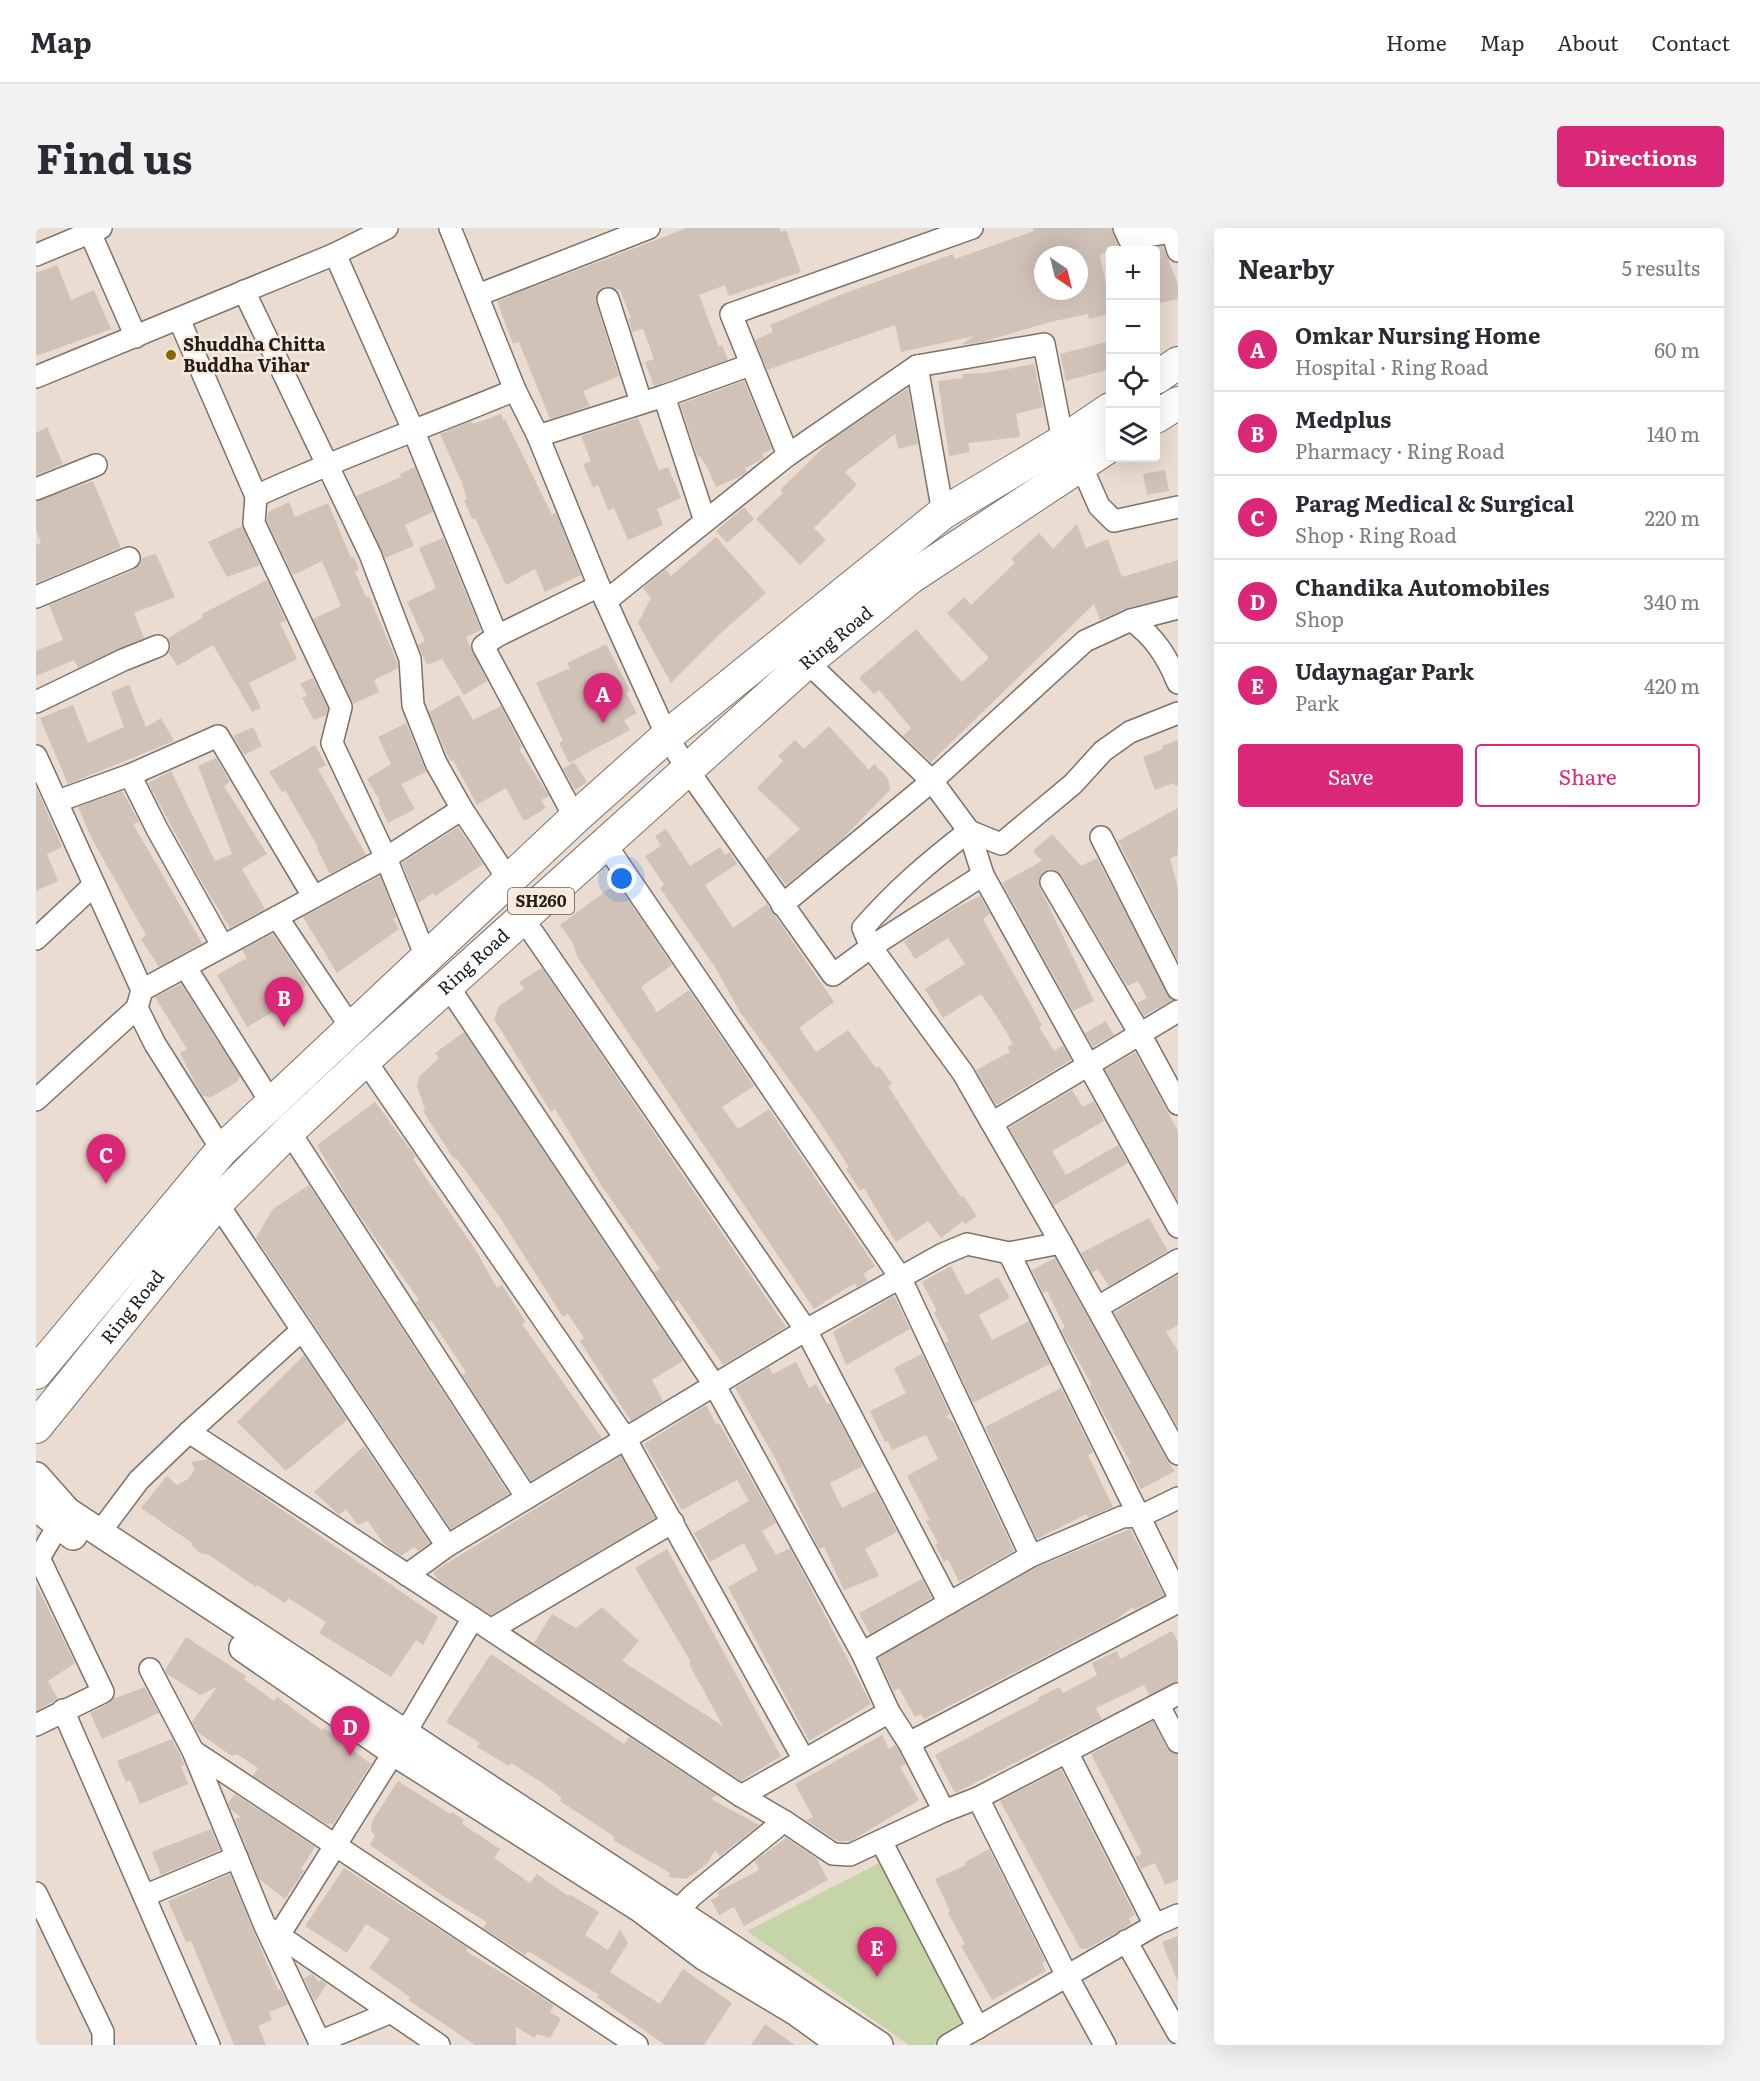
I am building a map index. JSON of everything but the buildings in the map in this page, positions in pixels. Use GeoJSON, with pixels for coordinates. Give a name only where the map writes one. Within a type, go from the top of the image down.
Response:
{"type":"FeatureCollection","features":[{"type":"Feature","properties":{"kind":"highway"},"geometry":{"type":"LineString","coordinates":[[1160,375],[1178,363]]}},
{"type":"Feature","properties":{"kind":"highway"},"geometry":{"type":"LineString","coordinates":[[1160,414],[1178,403]]}},
{"type":"Feature","properties":{"kind":"highway","name":"Ring Road"},"geometry":{"type":"LineString","coordinates":[[36,1427],[217,1203],[289,1131],[522,917],[807,662],[910,578],[1072,453],[1106,414]]}},
{"type":"Feature","properties":{"kind":"highway","name":"Ring Road"},"geometry":{"type":"LineString","coordinates":[[36,1373],[222,1150],[508,879],[667,736],[943,513],[1072,453],[1106,447]]}},
{"type":"Feature","properties":{"kind":"main road"},"geometry":{"type":"LineString","coordinates":[[36,1476],[67,1511],[640,1908],[705,1957],[798,2013],[842,2045]]}},
{"type":"Feature","properties":{"kind":"main road"},"geometry":{"type":"LineString","coordinates":[[36,1507],[58,1526],[399,1742],[678,1911],[879,2045]]}},
{"type":"Feature","properties":{"kind":"street"},"geometry":{"type":"LineString","coordinates":[[36,377],[335,254],[387,228]]}},
{"type":"Feature","properties":{"kind":"street"},"geometry":{"type":"LineString","coordinates":[[450,228],[515,390],[538,436],[603,593],[667,736],[687,769],[833,975],[871,947],[983,875]]}},
{"type":"Feature","properties":{"kind":"street"},"geometry":{"type":"LineString","coordinates":[[478,295],[649,228]]}},
{"type":"Feature","properties":{"kind":"street"},"geometry":{"type":"LineString","coordinates":[[788,455],[731,314],[972,228]]}},
{"type":"Feature","properties":{"kind":"street"},"geometry":{"type":"LineString","coordinates":[[1124,228],[1129,239],[1176,237]]}},
{"type":"Feature","properties":{"kind":"street"},"geometry":{"type":"LineString","coordinates":[[36,255],[93,229],[136,337]]}},
{"type":"Feature","properties":{"kind":"street"},"geometry":{"type":"LineString","coordinates":[[335,254],[414,432],[497,636]]}},
{"type":"Feature","properties":{"kind":"street"},"geometry":{"type":"LineString","coordinates":[[244,291],[370,554],[410,659],[413,705],[436,763],[508,879]]}},
{"type":"Feature","properties":{"kind":"street"},"geometry":{"type":"LineString","coordinates":[[608,299],[641,402]]}},
{"type":"Feature","properties":{"kind":"street"},"geometry":{"type":"LineString","coordinates":[[179,319],[256,496],[254,523],[341,707],[332,743],[386,858],[426,957]]}},
{"type":"Feature","properties":{"kind":"street"},"geometry":{"type":"LineString","coordinates":[[575,818],[483,646],[497,636],[603,593],[705,521],[788,455],[917,366],[1044,344],[1072,453],[1099,506],[1114,521],[1178,507]]}},
{"type":"Feature","properties":{"kind":"street"},"geometry":{"type":"LineString","coordinates":[[538,436],[664,396],[750,365]]}},
{"type":"Feature","properties":{"kind":"street"},"geometry":{"type":"LineString","coordinates":[[917,366],[943,513]]}},
{"type":"Feature","properties":{"kind":"street"},"geometry":{"type":"LineString","coordinates":[[256,496],[325,464],[414,432],[515,390]]}},
{"type":"Feature","properties":{"kind":"street"},"geometry":{"type":"LineString","coordinates":[[664,396],[705,521]]}},
{"type":"Feature","properties":{"kind":"street"},"geometry":{"type":"LineString","coordinates":[[36,489],[96,465]]}},
{"type":"Feature","properties":{"kind":"street"},"geometry":{"type":"LineString","coordinates":[[36,597],[129,558]]}},
{"type":"Feature","properties":{"kind":"street"},"geometry":{"type":"LineString","coordinates":[[782,905],[932,781],[1084,641],[1131,620],[1178,608]]}},
{"type":"Feature","properties":{"kind":"street"},"geometry":{"type":"LineString","coordinates":[[1131,620],[1153,638],[1167,658],[1178,683]]}},
{"type":"Feature","properties":{"kind":"street"},"geometry":{"type":"LineString","coordinates":[[36,702],[123,660],[158,646]]}},
{"type":"Feature","properties":{"kind":"street"},"geometry":{"type":"LineString","coordinates":[[807,662],[932,781],[969,831],[983,875],[1178,1227]]}},
{"type":"Feature","properties":{"kind":"street"},"geometry":{"type":"LineString","coordinates":[[969,831],[1001,844],[1073,784],[1102,751],[1130,732],[1178,713]]}},
{"type":"Feature","properties":{"kind":"street"},"geometry":{"type":"LineString","coordinates":[[58,801],[130,775],[218,736],[313,896]]}},
{"type":"Feature","properties":{"kind":"street"},"geometry":{"type":"LineString","coordinates":[[36,756],[94,885],[155,1044],[222,1150]]}},
{"type":"Feature","properties":{"kind":"street"},"geometry":{"type":"LineString","coordinates":[[130,775],[157,829],[222,945]]}},
{"type":"Feature","properties":{"kind":"street"},"geometry":{"type":"LineString","coordinates":[[36,1100],[139,999],[222,945],[386,858],[462,808]]}},
{"type":"Feature","properties":{"kind":"street"},"geometry":{"type":"LineString","coordinates":[[969,831],[903,883],[862,928],[871,947],[963,1073],[1098,1307],[1178,1454]]}},
{"type":"Feature","properties":{"kind":"street"},"geometry":{"type":"LineString","coordinates":[[1101,837],[1178,989]]}},
{"type":"Feature","properties":{"kind":"street"},"geometry":{"type":"LineString","coordinates":[[606,844],[900,1278],[1031,1556]]}},
{"type":"Feature","properties":{"kind":"street"},"geometry":{"type":"LineString","coordinates":[[1051,882],[1178,1104]]}},
{"type":"Feature","properties":{"kind":"street"},"geometry":{"type":"LineString","coordinates":[[36,939],[94,885]]}},
{"type":"Feature","properties":{"kind":"street"},"geometry":{"type":"LineString","coordinates":[[277,917],[352,1029]]}},
{"type":"Feature","properties":{"kind":"street"},"geometry":{"type":"LineString","coordinates":[[522,917],[806,1330],[949,1603]]}},
{"type":"Feature","properties":{"kind":"street"},"geometry":{"type":"LineString","coordinates":[[186,968],[272,1104]]}},
{"type":"Feature","properties":{"kind":"street"},"geometry":{"type":"LineString","coordinates":[[448,986],[716,1386],[862,1653],[889,1712],[909,1743],[944,1811]]}},
{"type":"Feature","properties":{"kind":"street"},"geometry":{"type":"LineString","coordinates":[[992,1124],[1086,1064],[1178,1011]]}},
{"type":"Feature","properties":{"kind":"street"},"geometry":{"type":"LineString","coordinates":[[365,1060],[625,1438],[804,1760]]}},
{"type":"Feature","properties":{"kind":"street"},"geometry":{"type":"LineString","coordinates":[[289,1131],[527,1498]]}},
{"type":"Feature","properties":{"kind":"street"},"geometry":{"type":"LineString","coordinates":[[217,1203],[447,1546]]}},
{"type":"Feature","properties":{"kind":"street"},"geometry":{"type":"LineString","coordinates":[[407,1575],[447,1546],[625,1438],[716,1386],[806,1330],[943,1254],[967,1244],[1009,1253],[1061,1243]]}},
{"type":"Feature","properties":{"kind":"street"},"geometry":{"type":"LineString","coordinates":[[1009,1253],[1178,1594]]}},
{"type":"Feature","properties":{"kind":"street"},"geometry":{"type":"LineString","coordinates":[[1098,1307],[1178,1260]]}},
{"type":"Feature","properties":{"kind":"street"},"geometry":{"type":"LineString","coordinates":[[100,1532],[139,1480],[189,1431],[302,1329]]}},
{"type":"Feature","properties":{"kind":"street"},"geometry":{"type":"LineString","coordinates":[[189,1431],[492,1629],[741,1796],[833,1854],[850,1855],[944,1811],[978,1798],[1160,1706],[1178,1694]]}},
{"type":"Feature","properties":{"kind":"street"},"geometry":{"type":"LineString","coordinates":[[862,1653],[1031,1556],[1122,1516],[1140,1516],[1178,1498]]}},
{"type":"Feature","properties":{"kind":"street"},"geometry":{"type":"LineString","coordinates":[[492,1629],[673,1522]]}},
{"type":"Feature","properties":{"kind":"street"},"geometry":{"type":"LineString","coordinates":[[36,1725],[103,1692],[39,1558],[58,1526]]}},
{"type":"Feature","properties":{"kind":"street"},"geometry":{"type":"LineString","coordinates":[[909,1743],[1178,1602]]}},
{"type":"Feature","properties":{"kind":"street"},"geometry":{"type":"LineString","coordinates":[[272,1931],[334,1847],[473,1618]]}},
{"type":"Feature","properties":{"kind":"street"},"geometry":{"type":"LineString","coordinates":[[150,1669],[193,1751],[237,1857],[272,1931],[320,2043],[390,2013]]}},
{"type":"Feature","properties":{"kind":"street"},"geometry":{"type":"LineString","coordinates":[[1160,1706],[1178,1742]]}},
{"type":"Feature","properties":{"kind":"street"},"geometry":{"type":"LineString","coordinates":[[63,1710],[209,2045]]}},
{"type":"Feature","properties":{"kind":"street"},"geometry":{"type":"LineString","coordinates":[[741,1796],[889,1712]]}},
{"type":"Feature","properties":{"kind":"street"},"geometry":{"type":"LineString","coordinates":[[193,1751],[334,1847],[637,2045]]}},
{"type":"Feature","properties":{"kind":"street"},"geometry":{"type":"LineString","coordinates":[[1067,1752],[1155,1924]]}},
{"type":"Feature","properties":{"kind":"street"},"geometry":{"type":"LineString","coordinates":[[978,1798],[1067,1976],[1105,2045]]}},
{"type":"Feature","properties":{"kind":"street"},"geometry":{"type":"LineString","coordinates":[[678,1911],[693,1894],[784,1821]]}},
{"type":"Feature","properties":{"kind":"street"},"geometry":{"type":"LineString","coordinates":[[881,1841],[978,2028]]}},
{"type":"Feature","properties":{"kind":"street"},"geometry":{"type":"LineString","coordinates":[[144,1896],[237,1857]]}},
{"type":"Feature","properties":{"kind":"street"},"geometry":{"type":"LineString","coordinates":[[36,1893],[104,2032],[102,2045]]}},
{"type":"Feature","properties":{"kind":"street"},"geometry":{"type":"LineString","coordinates":[[948,2045],[1155,1924],[1178,1916]]}},
{"type":"Feature","properties":{"kind":"street"},"geometry":{"type":"LineString","coordinates":[[272,1931],[439,2045]]}},
{"type":"Feature","properties":{"kind":"street"},"geometry":{"type":"LineString","coordinates":[[1126,1941],[1178,2033]]}},
{"type":"Feature","properties":{"kind":"green space"},"geometry":{"type":"Polygon","coordinates":[[[881,1862],[967,2022],[933,2045],[909,2045],[747,1931],[881,1862]]]}},
{"type":"Feature","properties":{"kind":"place","name":"Shuddha Chitta Buddha Vihar"},"geometry":{"type":"Point","coordinates":[171,355]}},
{"type":"Feature","properties":{"kind":"place","name":"Omkar Nursing Home"},"geometry":{"type":"Point","coordinates":[603,723]}},
{"type":"Feature","properties":{"kind":"place","name":"Medplus"},"geometry":{"type":"Point","coordinates":[284,1027]}},
{"type":"Feature","properties":{"kind":"place","name":"Parag Medical & Surgical"},"geometry":{"type":"Point","coordinates":[106,1184]}},
{"type":"Feature","properties":{"kind":"place","name":"Chandika Automobiles"},"geometry":{"type":"Point","coordinates":[350,1756]}},
{"type":"Feature","properties":{"kind":"place","name":"Udaynagar Park"},"geometry":{"type":"Point","coordinates":[877,1977]}}]}
